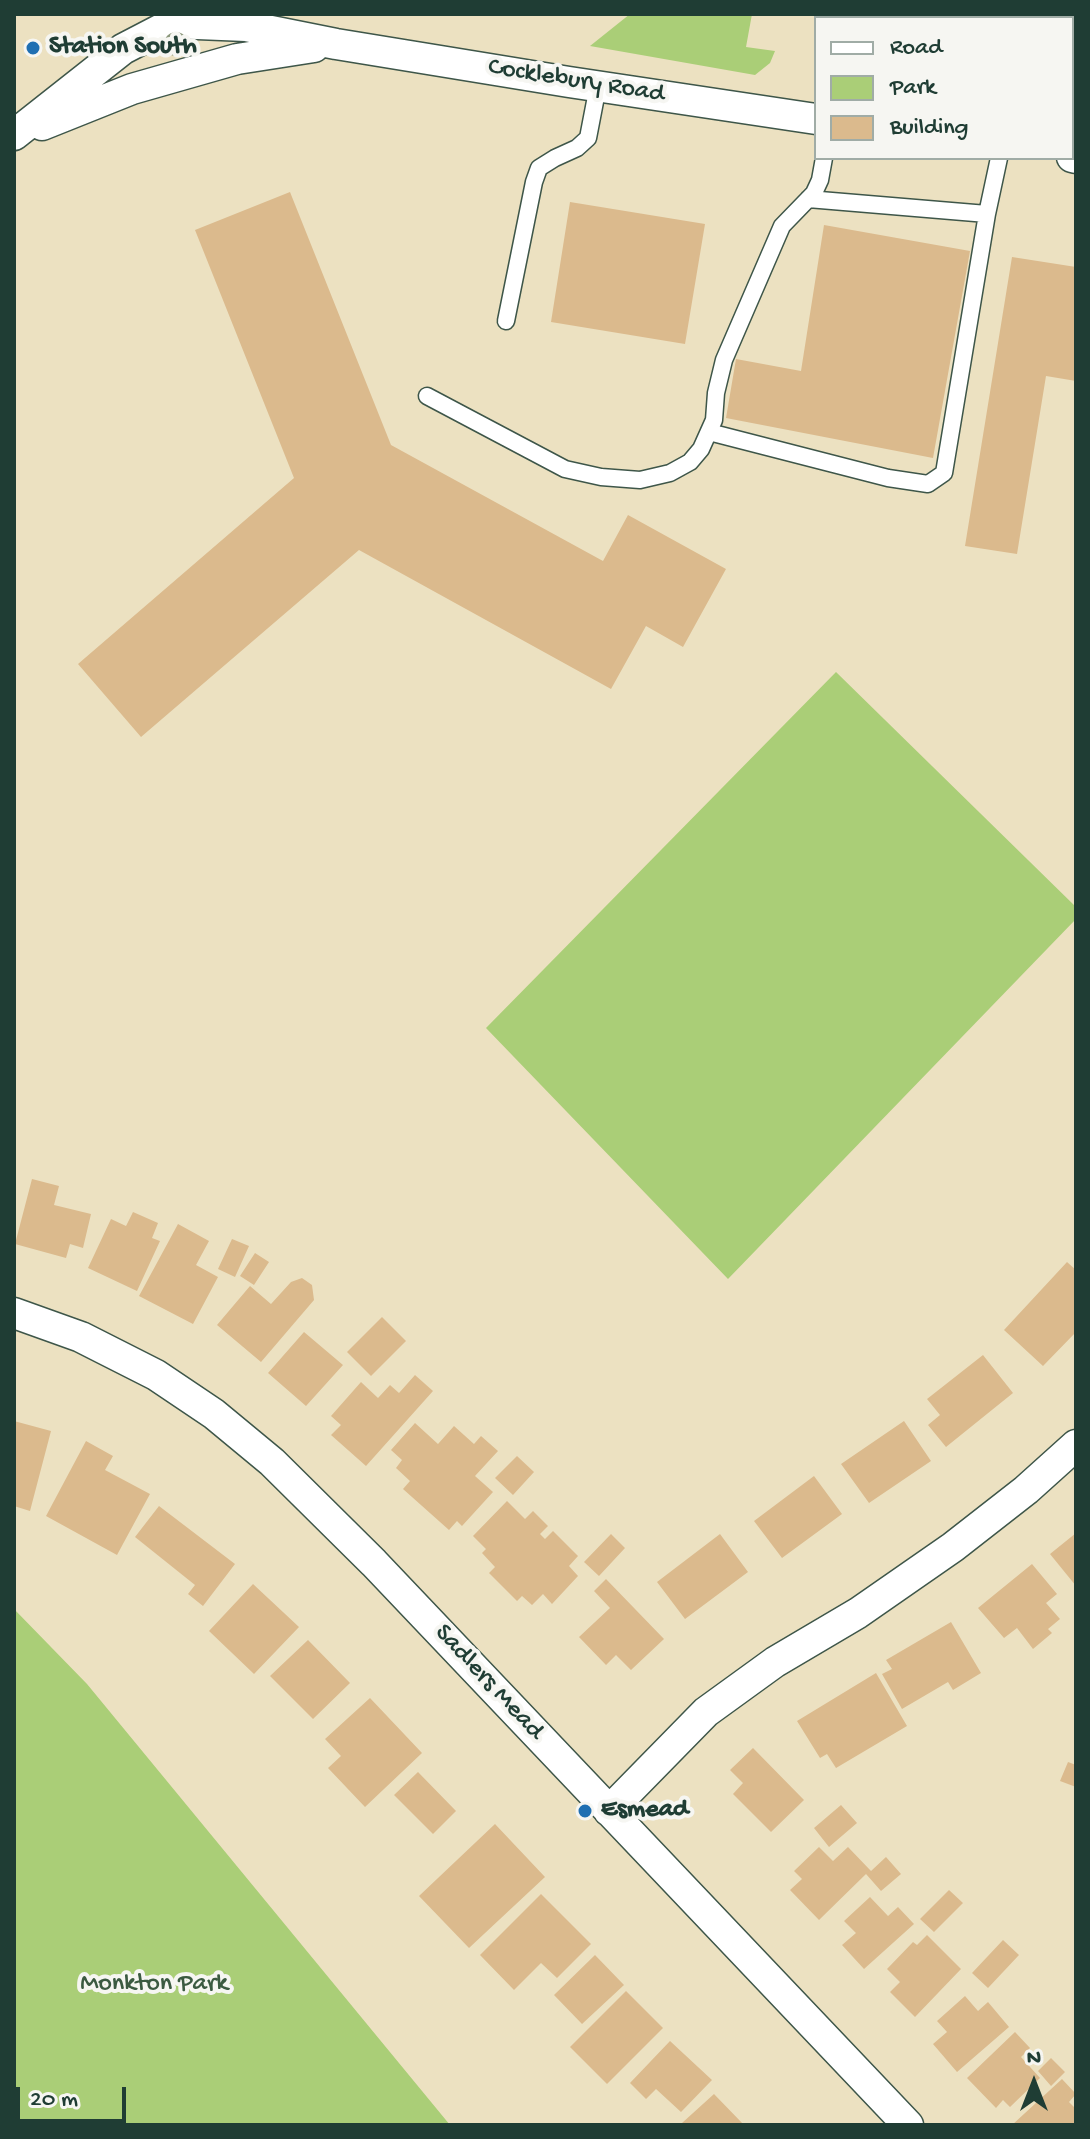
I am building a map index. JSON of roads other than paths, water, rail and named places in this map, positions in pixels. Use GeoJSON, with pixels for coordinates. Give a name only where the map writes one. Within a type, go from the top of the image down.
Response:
{"type":"FeatureCollection","features":[{"type":"Feature","properties":{"kind":"street","name":"Cocklebury Road"},"geometry":{"type":"LineString","coordinates":[[14,135],[123,49],[173,23],[246,26],[336,44],[814,119]]}},
{"type":"Feature","properties":{"kind":"street","name":"Cocklebury Road"},"geometry":{"type":"LineString","coordinates":[[14,135],[132,89],[222,63],[336,44]]}},
{"type":"Feature","properties":{"kind":"street","name":"Sadlers Mead"},"geometry":{"type":"LineString","coordinates":[[14,1313],[81,1337],[132,1362],[182,1391],[272,1462],[325,1513],[908,2125]]}},
{"type":"Feature","properties":{"kind":"street"},"geometry":{"type":"LineString","coordinates":[[609,1811],[706,1712],[775,1662],[870,1605],[953,1547],[1026,1490],[1076,1445]]}},
{"type":"Feature","properties":{"kind":"lane"},"geometry":{"type":"LineString","coordinates":[[506,321],[539,168],[577,148],[588,138],[598,86]]}},
{"type":"Feature","properties":{"kind":"lane"},"geometry":{"type":"LineString","coordinates":[[427,396],[565,469],[601,477],[640,480],[670,473],[690,462],[701,449],[714,420],[716,393],[724,360],[782,226],[814,193],[824,160]]}},
{"type":"Feature","properties":{"kind":"lane"},"geometry":{"type":"LineString","coordinates":[[709,432],[888,478],[928,484],[944,473],[999,160]]}},
{"type":"Feature","properties":{"kind":"lane"},"geometry":{"type":"LineString","coordinates":[[808,199],[987,214]]}},
{"type":"Feature","properties":{"kind":"place","name":"Station South"},"geometry":{"type":"Point","coordinates":[33,48]}},
{"type":"Feature","properties":{"kind":"place","name":"Esmead"},"geometry":{"type":"Point","coordinates":[585,1811]}},
{"type":"Feature","properties":{"kind":"park label","name":"Monkton Park"},"geometry":{"type":"Point","coordinates":[154,1985]}}]}
